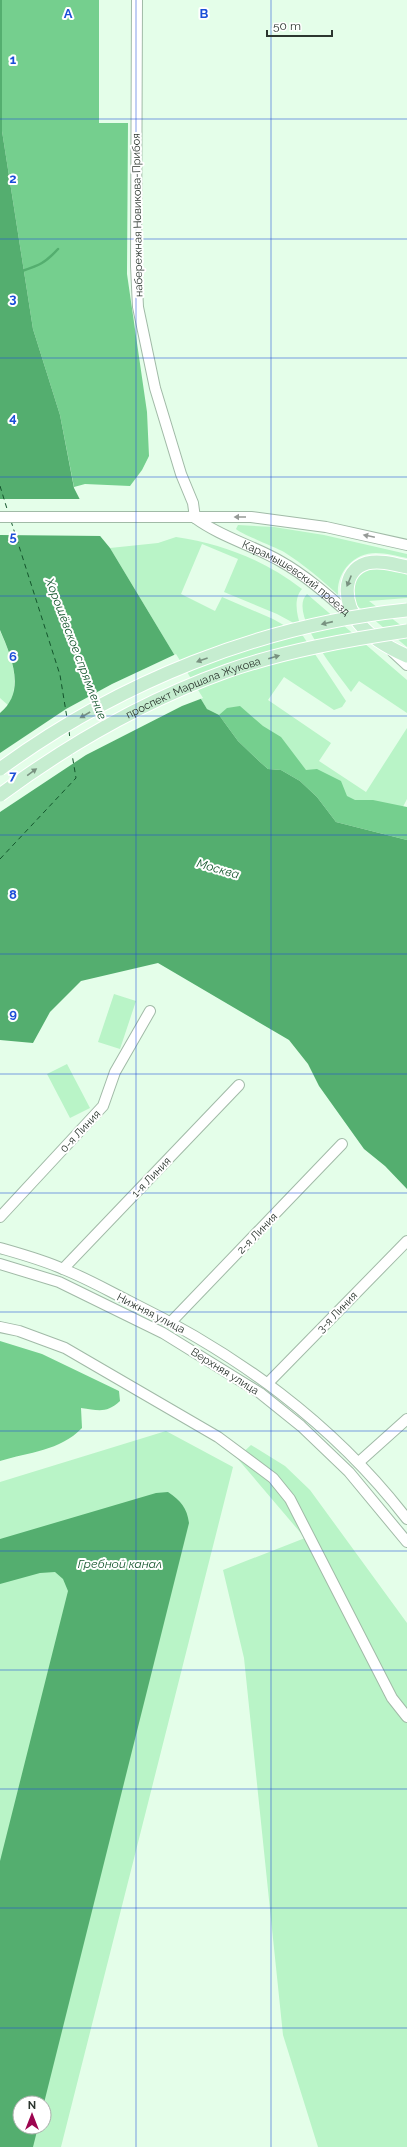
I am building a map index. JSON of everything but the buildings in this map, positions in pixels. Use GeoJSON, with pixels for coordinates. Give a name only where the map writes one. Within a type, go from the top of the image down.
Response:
{"type":"FeatureCollection","features":[{"type":"Feature","properties":{"kind":"main road"},"geometry":{"type":"LineString","coordinates":[[359,622],[350,605],[347,595],[347,586],[358,568],[377,562],[407,567]]}},
{"type":"Feature","properties":{"kind":"main road","name":"проспект Маршала Жукова"},"geometry":{"type":"LineString","coordinates":[[0,769],[29,748],[64,726],[162,674],[277,634],[332,622],[407,610]]}},
{"type":"Feature","properties":{"kind":"main road","name":"Карамышевский проезд"},"geometry":{"type":"LineString","coordinates":[[359,622],[387,647]]}},
{"type":"Feature","properties":{"kind":"main road","name":"проспект Маршала Жукова"},"geometry":{"type":"LineString","coordinates":[[0,795],[36,769],[105,728],[168,695],[227,671],[286,654],[334,643],[407,631]]}},
{"type":"Feature","properties":{"kind":"main road"},"geometry":{"type":"LineString","coordinates":[[387,647],[407,656]]}},
{"type":"Feature","properties":{"kind":"street","name":"набережная Новикова-Прибоя"},"geometry":{"type":"LineString","coordinates":[[137,0],[136,266],[138,307],[155,388],[181,474],[193,503],[195,518]]}},
{"type":"Feature","properties":{"kind":"street"},"geometry":{"type":"LineString","coordinates":[[0,517],[195,518],[251,516],[279,519],[407,545]]}},
{"type":"Feature","properties":{"kind":"street","name":"Карамышевский проезд"},"geometry":{"type":"LineString","coordinates":[[195,518],[210,529],[258,549],[292,568],[359,622]]}},
{"type":"Feature","properties":{"kind":"street","name":"Карамышевский проезд"},"geometry":{"type":"LineString","coordinates":[[387,647],[407,665]]}},
{"type":"Feature","properties":{"kind":"street","name":"0-я Линия"},"geometry":{"type":"LineString","coordinates":[[0,1217],[103,1106],[115,1072],[150,1011]]}},
{"type":"Feature","properties":{"kind":"street","name":"1-я Линия"},"geometry":{"type":"LineString","coordinates":[[63,1269],[239,1084]]}},
{"type":"Feature","properties":{"kind":"street","name":"2-я Линия"},"geometry":{"type":"LineString","coordinates":[[171,1322],[342,1144]]}},
{"type":"Feature","properties":{"kind":"street","name":"3-я Линия"},"geometry":{"type":"LineString","coordinates":[[268,1383],[407,1241]]}},
{"type":"Feature","properties":{"kind":"street","name":"Нижняя улица"},"geometry":{"type":"LineString","coordinates":[[0,1248],[63,1269],[171,1322],[268,1383],[311,1416],[359,1462],[407,1519]]}},
{"type":"Feature","properties":{"kind":"street","name":"Верхняя улица"},"geometry":{"type":"LineString","coordinates":[[0,1264],[59,1282],[163,1333],[211,1361],[260,1393],[302,1426],[349,1472],[407,1542]]}},
{"type":"Feature","properties":{"kind":"street"},"geometry":{"type":"LineString","coordinates":[[0,1327],[19,1331],[65,1348],[218,1437],[273,1478],[290,1499],[392,1698],[407,1716]]}},
{"type":"Feature","properties":{"kind":"street"},"geometry":{"type":"LineString","coordinates":[[359,1462],[407,1419]]}},
{"type":"Feature","properties":{"kind":"shaded area"},"geometry":{"type":"Polygon","coordinates":[[[2,0],[99,0],[99,123],[128,123],[127,274],[147,412],[149,456],[142,470],[130,486],[85,484],[74,487],[60,415],[33,329],[2,131],[2,0]]]}},
{"type":"Feature","properties":{"kind":"shaded area"},"geometry":{"type":"Polygon","coordinates":[[[238,525],[274,527],[324,535],[407,554],[407,558],[376,553],[360,556],[353,560],[343,572],[338,587],[338,595],[312,572],[284,552],[236,529],[238,525]]]}},
{"type":"Feature","properties":{"kind":"shaded area"},"geometry":{"type":"Polygon","coordinates":[[[176,537],[210,544],[242,555],[273,570],[302,589],[297,598],[297,613],[301,627],[277,614],[224,592],[238,559],[202,544],[181,594],[215,611],[222,597],[273,619],[303,636],[346,701],[342,707],[334,710],[284,677],[268,700],[331,743],[319,761],[366,792],[407,728],[407,799],[388,836],[207,709],[110,548],[158,543],[176,537]]]}},
{"type":"Feature","properties":{"kind":"shaded area"},"geometry":{"type":"Polygon","coordinates":[[[377,566],[407,572],[407,598],[369,601],[407,630],[407,647],[355,604],[352,596],[351,589],[354,579],[363,572],[377,566]]]}},
{"type":"Feature","properties":{"kind":"shaded area"},"geometry":{"type":"Polygon","coordinates":[[[307,594],[407,680],[407,713],[359,681],[351,692],[317,644],[309,629],[304,615],[303,603],[307,594]]]}},
{"type":"Feature","properties":{"kind":"shaded area"},"geometry":{"type":"Polygon","coordinates":[[[0,631],[8,649],[13,668],[13,696],[9,706],[0,698],[0,631]]]}},
{"type":"Feature","properties":{"kind":"shaded area"},"geometry":{"type":"Polygon","coordinates":[[[240,706],[263,726],[281,737],[306,770],[317,769],[341,781],[347,796],[355,800],[373,800],[407,807],[407,840],[336,822],[317,797],[300,781],[281,770],[268,769],[238,741],[219,715],[227,708],[240,706]]]}},
{"type":"Feature","properties":{"kind":"shaded area"},"geometry":{"type":"Polygon","coordinates":[[[114,994],[136,1001],[120,1049],[98,1042],[114,994]]]}},
{"type":"Feature","properties":{"kind":"shaded area"},"geometry":{"type":"Polygon","coordinates":[[[67,1064],[90,1108],[70,1118],[47,1074],[67,1064]]]}},
{"type":"Feature","properties":{"kind":"shaded area"},"geometry":{"type":"Polygon","coordinates":[[[0,1341],[42,1354],[119,1391],[120,1401],[110,1408],[102,1410],[81,1408],[82,1428],[64,1442],[44,1450],[0,1461],[0,1341]]]}},
{"type":"Feature","properties":{"kind":"shaded area","name":"Гребной канал"},"geometry":{"type":"Polygon","coordinates":[[[166,1431],[233,1467],[61,2147],[0,2147],[0,1482],[166,1431]]]}},
{"type":"Feature","properties":{"kind":"shaded area"},"geometry":{"type":"Polygon","coordinates":[[[251,1445],[285,1466],[310,1490],[407,1623],[407,2147],[318,2147],[283,2035],[244,1658],[223,1570],[305,1538],[237,1458],[251,1445]]]}},
{"type":"Feature","properties":{"kind":"water"},"geometry":{"type":"Polygon","coordinates":[[[0,0],[2,0],[2,131],[33,329],[60,415],[74,488],[96,531],[110,548],[207,709],[219,715],[238,741],[268,769],[281,770],[300,781],[317,797],[336,822],[407,840],[407,1189],[385,1166],[364,1149],[319,1086],[308,1064],[289,1040],[158,963],[81,981],[50,1012],[33,1043],[0,1040],[0,713],[8,704],[13,694],[15,684],[12,662],[0,630],[0,0]]]}},
{"type":"Feature","properties":{"kind":"water","name":"Гребной канал"},"geometry":{"type":"Polygon","coordinates":[[[168,1492],[183,1505],[187,1513],[189,1523],[46,2095],[12,2095],[12,2135],[36,2135],[33,2147],[0,2147],[0,1861],[68,1591],[63,1579],[55,1572],[40,1573],[0,1584],[0,1539],[156,1493],[168,1492]]]}},
{"type":"Feature","properties":{"kind":"pier"},"geometry":{"type":"Polygon","coordinates":[[[0,499],[82,499],[103,536],[0,535],[0,499]]]}},
{"type":"Feature","properties":{"kind":"pier"},"geometry":{"type":"Polygon","coordinates":[[[176,654],[203,698],[182,706],[86,755],[0,812],[0,753],[66,709],[112,684],[176,654]]]}},
{"type":"Feature","properties":{"kind":"waterway"},"geometry":{"type":"LineString","coordinates":[[22,271],[42,263],[58,249]]}},
{"type":"Feature","properties":{"kind":"ferry route"},"geometry":{"type":"LineString","coordinates":[[0,486],[8,512]]}},
{"type":"Feature","properties":{"kind":"ferry route"},"geometry":{"type":"LineString","coordinates":[[11,521],[60,675],[67,718]]}},
{"type":"Feature","properties":{"kind":"ferry route"},"geometry":{"type":"LineString","coordinates":[[69,731],[70,739]]}},
{"type":"Feature","properties":{"kind":"ferry route"},"geometry":{"type":"LineString","coordinates":[[0,859],[76,778],[72,754]]}},
{"type":"Feature","properties":{"kind":"water label","name":"Хорошёвское спрямление"},"geometry":{"type":"Point","coordinates":[76,649]}},
{"type":"Feature","properties":{"kind":"water label","name":"Москва"},"geometry":{"type":"Point","coordinates":[218,869]}}]}
